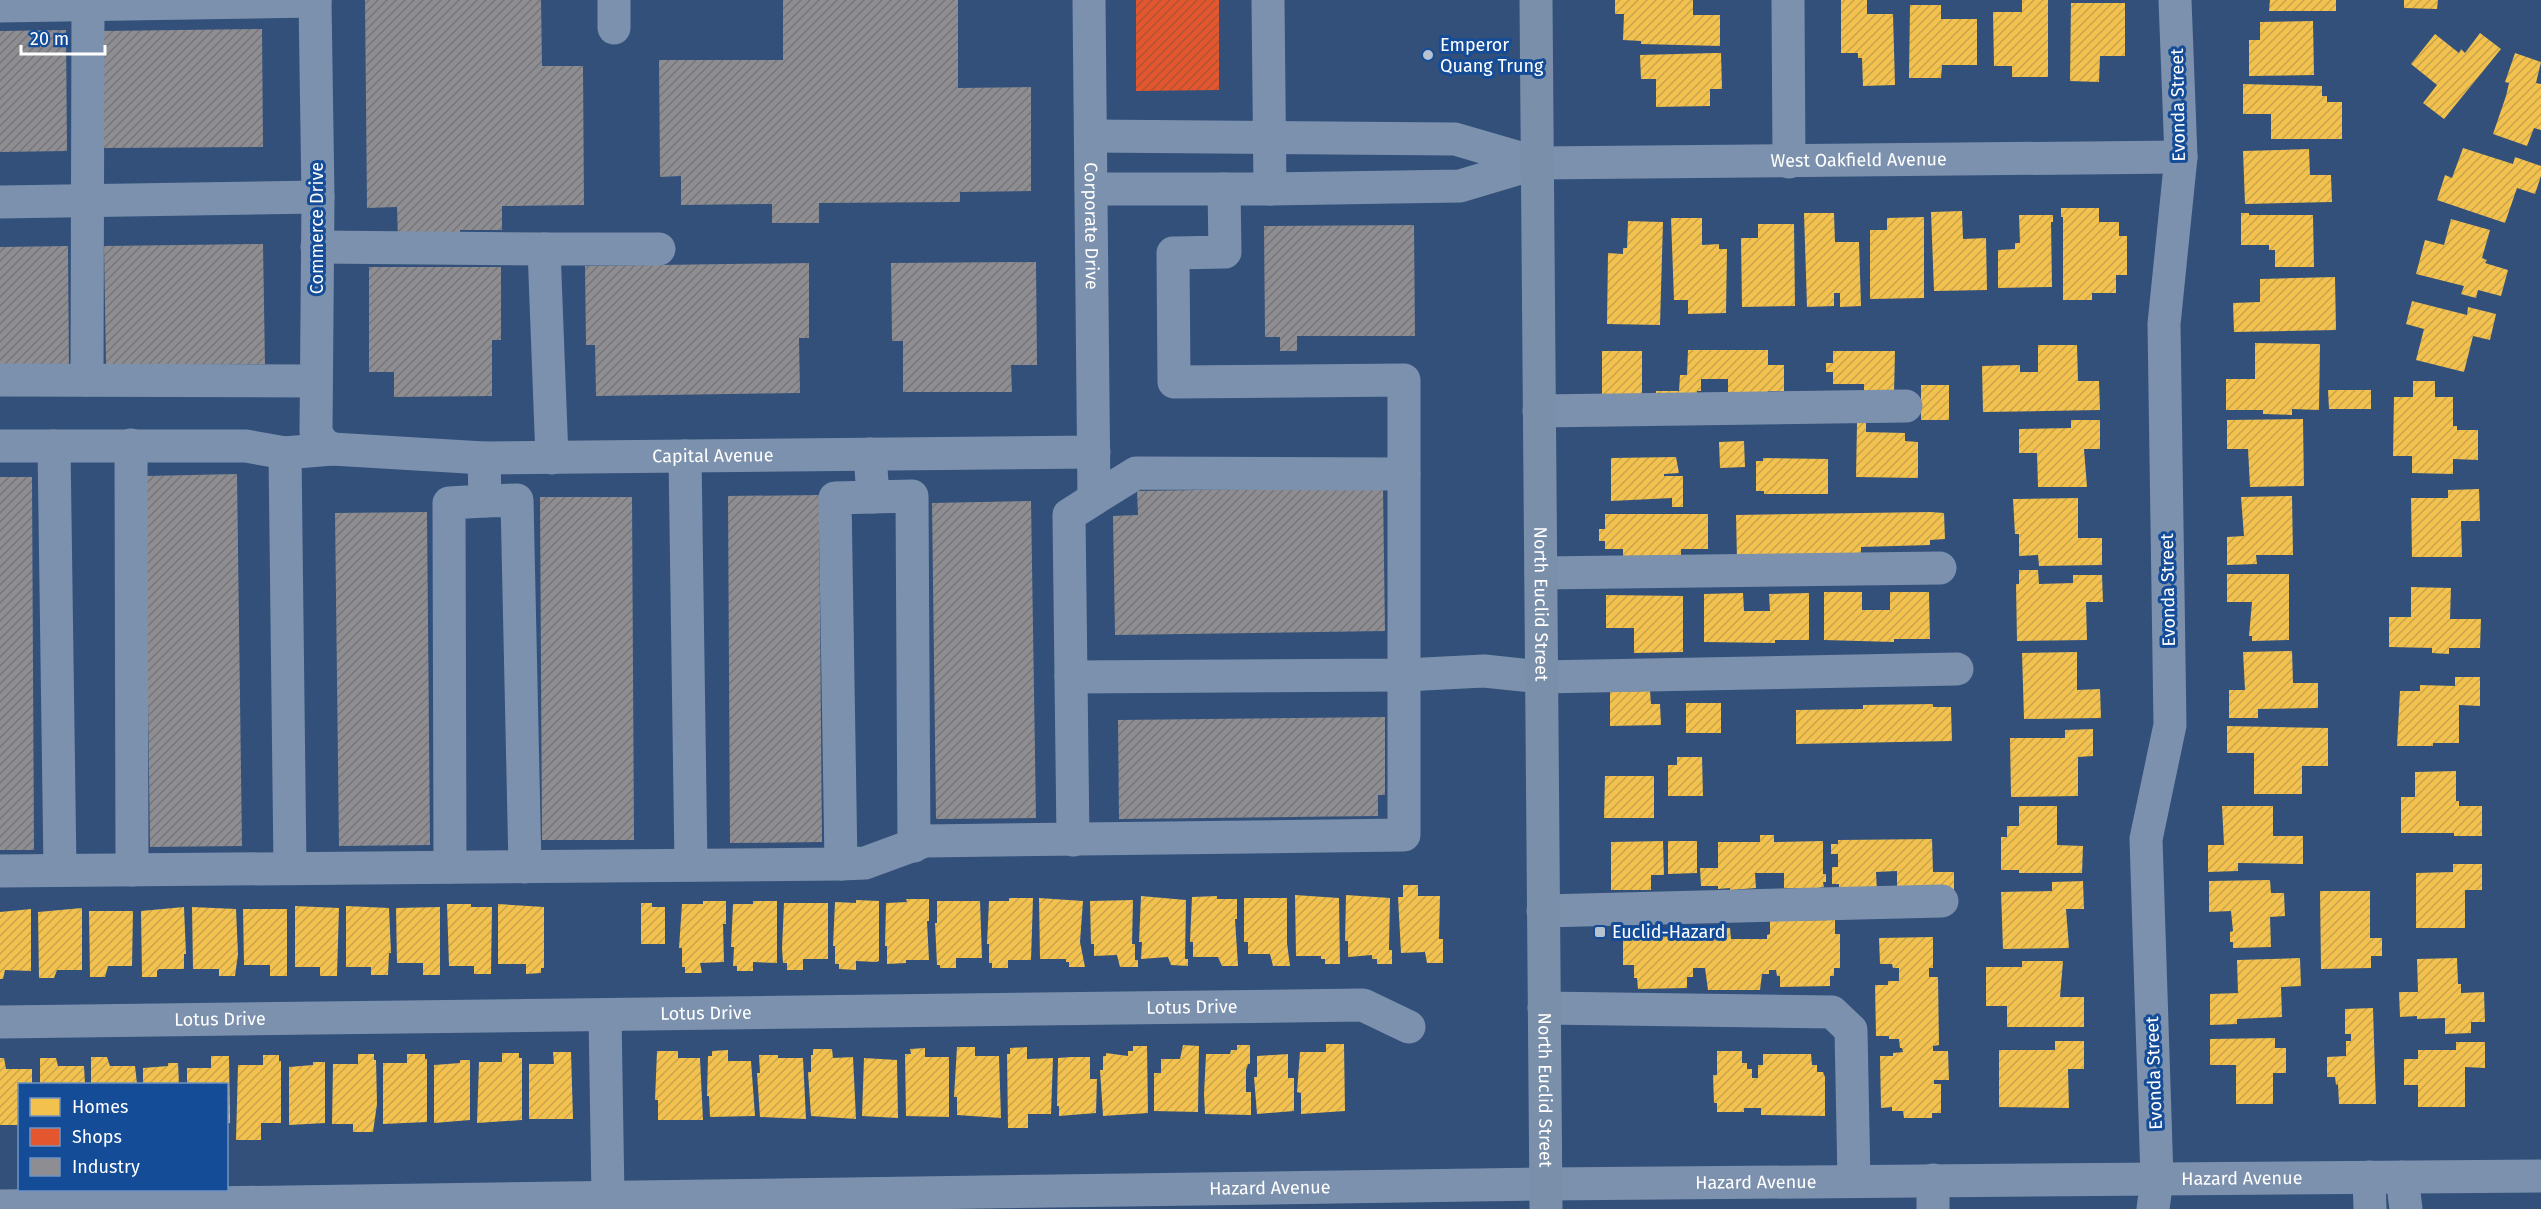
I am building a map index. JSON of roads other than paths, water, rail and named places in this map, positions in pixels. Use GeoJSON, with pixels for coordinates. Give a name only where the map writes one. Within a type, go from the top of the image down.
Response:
{"type":"FeatureCollection","features":[{"type":"Feature","properties":{"kind":"main road","name":"North Euclid Street"},"geometry":{"type":"LineString","coordinates":[[1536,0],[1546,1197]]}},
{"type":"Feature","properties":{"kind":"street"},"geometry":{"type":"LineString","coordinates":[[0,6],[315,0]]}},
{"type":"Feature","properties":{"kind":"street","name":"Commerce Drive"},"geometry":{"type":"LineString","coordinates":[[315,0],[318,197],[316,432],[321,443],[332,449]]}},
{"type":"Feature","properties":{"kind":"street","name":"Corporate Drive"},"geometry":{"type":"LineString","coordinates":[[1089,0],[1094,499]]}},
{"type":"Feature","properties":{"kind":"street"},"geometry":{"type":"LineString","coordinates":[[1268,0],[1270,189]]}},
{"type":"Feature","properties":{"kind":"street"},"geometry":{"type":"LineString","coordinates":[[1788,0],[1790,162]]}},
{"type":"Feature","properties":{"kind":"street","name":"Evonda Street"},"geometry":{"type":"LineString","coordinates":[[2155,1193],[2146,838],[2170,725],[2164,324],[2181,157],[2175,0]]}},
{"type":"Feature","properties":{"kind":"street"},"geometry":{"type":"LineString","coordinates":[[87,380],[88,5]]}},
{"type":"Feature","properties":{"kind":"street"},"geometry":{"type":"LineString","coordinates":[[1090,136],[1455,139],[1537,163]]}},
{"type":"Feature","properties":{"kind":"street","name":"West Oakfield Avenue"},"geometry":{"type":"LineString","coordinates":[[1537,163],[2181,157]]}},
{"type":"Feature","properties":{"kind":"street"},"geometry":{"type":"LineString","coordinates":[[1091,189],[1460,186],[1537,163]]}},
{"type":"Feature","properties":{"kind":"street"},"geometry":{"type":"LineString","coordinates":[[0,871],[841,864],[865,863],[925,841],[1404,835],[1404,380],[1174,382],[1173,253],[1225,252],[1224,189]]}},
{"type":"Feature","properties":{"kind":"street"},"geometry":{"type":"LineString","coordinates":[[0,202],[318,197]]}},
{"type":"Feature","properties":{"kind":"street"},"geometry":{"type":"LineString","coordinates":[[317,247],[659,249]]}},
{"type":"Feature","properties":{"kind":"street"},"geometry":{"type":"LineString","coordinates":[[544,249],[552,458]]}},
{"type":"Feature","properties":{"kind":"street"},"geometry":{"type":"LineString","coordinates":[[0,380],[316,381]]}},
{"type":"Feature","properties":{"kind":"street"},"geometry":{"type":"LineString","coordinates":[[1539,411],[1906,406]]}},
{"type":"Feature","properties":{"kind":"street"},"geometry":{"type":"LineString","coordinates":[[131,445],[132,870]]}},
{"type":"Feature","properties":{"kind":"street","name":"Capital Avenue"},"geometry":{"type":"LineString","coordinates":[[0,446],[246,446],[285,453],[332,449],[484,458],[1094,452]]}},
{"type":"Feature","properties":{"kind":"street"},"geometry":{"type":"LineString","coordinates":[[54,446],[60,870]]}},
{"type":"Feature","properties":{"kind":"street"},"geometry":{"type":"LineString","coordinates":[[285,453],[290,868]]}},
{"type":"Feature","properties":{"kind":"street"},"geometry":{"type":"LineString","coordinates":[[870,454],[873,497]]}},
{"type":"Feature","properties":{"kind":"street"},"geometry":{"type":"LineString","coordinates":[[685,456],[691,865]]}},
{"type":"Feature","properties":{"kind":"street"},"geometry":{"type":"LineString","coordinates":[[484,458],[485,501]]}},
{"type":"Feature","properties":{"kind":"street"},"geometry":{"type":"LineString","coordinates":[[1073,840],[1069,515],[1136,474],[1404,474]]}},
{"type":"Feature","properties":{"kind":"street"},"geometry":{"type":"LineString","coordinates":[[841,864],[835,498],[912,496],[914,846]]}},
{"type":"Feature","properties":{"kind":"street"},"geometry":{"type":"LineString","coordinates":[[450,867],[449,503],[517,500],[525,867]]}},
{"type":"Feature","properties":{"kind":"street"},"geometry":{"type":"LineString","coordinates":[[1540,573],[1940,568]]}},
{"type":"Feature","properties":{"kind":"street"},"geometry":{"type":"LineString","coordinates":[[1071,676],[1404,675],[1484,671],[1541,676],[1957,669]]}},
{"type":"Feature","properties":{"kind":"street"},"geometry":{"type":"LineString","coordinates":[[1543,911],[1942,900]]}},
{"type":"Feature","properties":{"kind":"street","name":"Lotus Drive"},"geometry":{"type":"LineString","coordinates":[[0,1022],[1363,1005],[1409,1027]]}},
{"type":"Feature","properties":{"kind":"street"},"geometry":{"type":"LineString","coordinates":[[1544,1008],[1832,1012],[1851,1030],[1854,1181]]}},
{"type":"Feature","properties":{"kind":"street"},"geometry":{"type":"LineString","coordinates":[[588,1201],[605,1015]]}},
{"type":"Feature","properties":{"kind":"street","name":"Hazard Avenue"},"geometry":{"type":"LineString","coordinates":[[0,1206],[1784,1195],[1854,1181],[1933,1194],[2155,1193],[2369,1177],[2541,1176]]}},
{"type":"Feature","properties":{"kind":"street"},"geometry":{"type":"LineString","coordinates":[[2369,1177],[2370,1209]]}},
{"type":"Feature","properties":{"kind":"street"},"geometry":{"type":"LineString","coordinates":[[2402,1177],[2406,1209]]}},
{"type":"Feature","properties":{"kind":"place","name":"Emperor Quang Trung"},"geometry":{"type":"Point","coordinates":[1428,55]}},
{"type":"Feature","properties":{"kind":"place","name":"Euclid-Hazard"},"geometry":{"type":"Point","coordinates":[1600,932]}}]}
